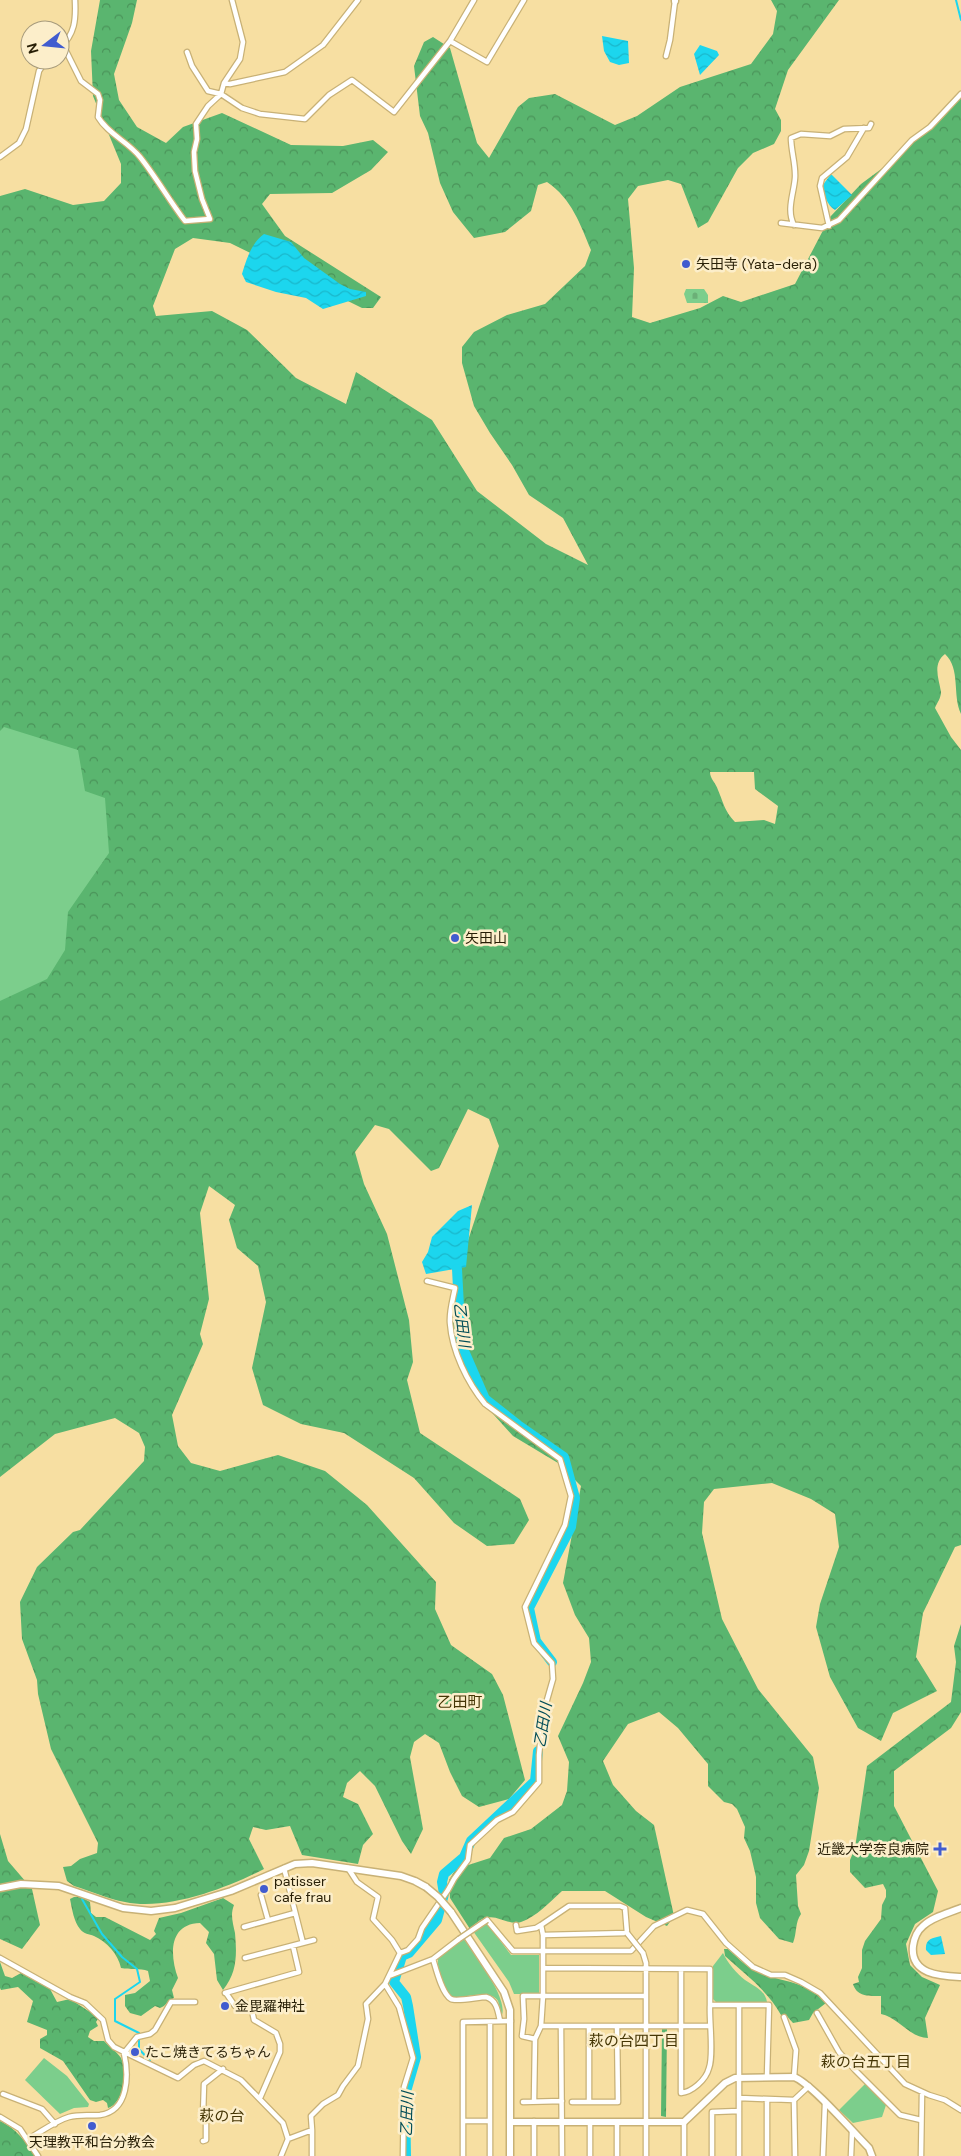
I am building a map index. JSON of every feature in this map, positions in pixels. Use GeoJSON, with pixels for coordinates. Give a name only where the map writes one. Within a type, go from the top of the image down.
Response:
{"type":"FeatureCollection","features":[{"type":"Feature","properties":{"kind":"street"},"geometry":{"type":"LineString","coordinates":[[70,33],[74,27],[76,16],[75,0]]}},
{"type":"Feature","properties":{"kind":"street"},"geometry":{"type":"LineString","coordinates":[[70,62],[81,81],[98,94],[100,100],[98,117],[104,127],[124,141],[140,156],[184,221],[210,219],[202,199],[195,172],[196,124],[208,106],[221,94],[224,82],[237,64],[243,46],[232,0]]}},
{"type":"Feature","properties":{"kind":"street"},"geometry":{"type":"LineString","coordinates":[[224,82],[230,84],[285,72],[323,45],[358,0]]}},
{"type":"Feature","properties":{"kind":"street"},"geometry":{"type":"LineString","coordinates":[[187,52],[193,67],[208,90],[221,94],[242,108],[260,114],[305,119],[329,95],[352,80],[394,112],[450,41],[474,0]]}},
{"type":"Feature","properties":{"kind":"street"},"geometry":{"type":"LineString","coordinates":[[450,41],[487,62],[524,0]]}},
{"type":"Feature","properties":{"kind":"street"},"geometry":{"type":"LineString","coordinates":[[666,56],[675,0]]}},
{"type":"Feature","properties":{"kind":"street"},"geometry":{"type":"LineString","coordinates":[[0,157],[19,143],[26,129],[40,70]]}},
{"type":"Feature","properties":{"kind":"street"},"geometry":{"type":"LineString","coordinates":[[781,223],[822,228],[839,220],[912,140],[930,127],[961,94]]}},
{"type":"Feature","properties":{"kind":"street"},"geometry":{"type":"LineString","coordinates":[[794,225],[791,215],[795,178],[791,138],[801,134],[830,136],[844,129],[869,128],[871,124]]}},
{"type":"Feature","properties":{"kind":"street"},"geometry":{"type":"LineString","coordinates":[[829,226],[820,186],[822,178],[847,157],[864,128]]}},
{"type":"Feature","properties":{"kind":"street"},"geometry":{"type":"LineString","coordinates":[[400,1953],[408,1950],[418,1939],[422,1928],[468,1860],[470,1845],[497,1820],[512,1812],[539,1782],[539,1755],[543,1714],[553,1679],[552,1663],[534,1643],[525,1607],[565,1525],[571,1496],[560,1458],[485,1404],[475,1392],[455,1350],[450,1322],[454,1288],[427,1281]]}},
{"type":"Feature","properties":{"kind":"street"},"geometry":{"type":"LineString","coordinates":[[0,1888],[21,1884],[59,1886],[123,1908],[162,1910],[231,1891],[295,1864],[312,1863],[400,1876],[415,1880],[438,1897],[451,1912],[504,1992],[510,2010],[511,2021],[510,2156]]}},
{"type":"Feature","properties":{"kind":"street"},"geometry":{"type":"LineString","coordinates":[[284,1868],[303,1943]]}},
{"type":"Feature","properties":{"kind":"street"},"geometry":{"type":"LineString","coordinates":[[312,2156],[312,2116],[323,2104],[338,2095],[342,2086],[358,2066],[368,2019],[366,2004],[393,1975],[400,1953],[392,1940],[373,1919],[378,1897],[357,1882],[348,1868]]}},
{"type":"Feature","properties":{"kind":"street"},"geometry":{"type":"LineString","coordinates":[[262,1896],[268,1920]]}},
{"type":"Feature","properties":{"kind":"street"},"geometry":{"type":"LineString","coordinates":[[516,1925],[517,1931],[536,1928],[569,1906],[620,1906],[625,1908],[627,1933],[643,1953],[646,1968],[646,2156]]}},
{"type":"Feature","properties":{"kind":"street"},"geometry":{"type":"LineString","coordinates":[[961,1908],[922,1926],[914,1939],[913,1952],[919,1966],[928,1973],[941,1976],[961,1976]]}},
{"type":"Feature","properties":{"kind":"street"},"geometry":{"type":"LineString","coordinates":[[393,1975],[433,1959],[487,1920],[513,1951],[631,1951],[646,1936],[650,1928],[681,1912],[694,1911],[703,1914],[726,1943],[753,1967],[771,1975],[785,1975],[793,1978],[820,1993],[861,2039],[887,2062],[906,2084],[945,2100],[961,2110]]}},
{"type":"Feature","properties":{"kind":"street"},"geometry":{"type":"LineString","coordinates":[[244,1927],[295,1913]]}},
{"type":"Feature","properties":{"kind":"street"},"geometry":{"type":"LineString","coordinates":[[534,2101],[535,2039],[541,2026],[543,1996],[543,1935],[541,1925]]}},
{"type":"Feature","properties":{"kind":"street"},"geometry":{"type":"LineString","coordinates":[[543,1935],[627,1933]]}},
{"type":"Feature","properties":{"kind":"street"},"geometry":{"type":"LineString","coordinates":[[245,1958],[314,1940]]}},
{"type":"Feature","properties":{"kind":"street"},"geometry":{"type":"LineString","coordinates":[[260,2098],[280,2052],[280,2044],[276,2033],[254,2020],[250,2006],[247,2004],[235,2006],[225,1993],[299,1972],[293,1946]]}},
{"type":"Feature","properties":{"kind":"street"},"geometry":{"type":"LineString","coordinates":[[0,1958],[70,1997],[85,2003],[103,2020],[108,2040],[124,2054],[161,2069],[175,2078],[178,2078],[199,2062],[204,2062],[241,2080],[282,2122],[288,2139],[281,2156]]}},
{"type":"Feature","properties":{"kind":"street"},"geometry":{"type":"LineString","coordinates":[[433,1959],[440,1981],[448,1997],[454,2000],[491,1998],[494,2001],[500,2021]]}},
{"type":"Feature","properties":{"kind":"street"},"geometry":{"type":"LineString","coordinates":[[543,1968],[710,1969],[710,2068],[704,2078],[693,2089],[680,2093],[681,1969]]}},
{"type":"Feature","properties":{"kind":"street"},"geometry":{"type":"LineString","coordinates":[[385,1984],[399,2007],[413,2058],[404,2087],[403,2156]]}},
{"type":"Feature","properties":{"kind":"street"},"geometry":{"type":"LineString","coordinates":[[535,2039],[522,2036],[524,2019],[523,1996],[646,1996]]}},
{"type":"Feature","properties":{"kind":"street"},"geometry":{"type":"LineString","coordinates":[[124,2054],[137,2037],[150,2034],[156,2030],[171,2002],[195,2002]]}},
{"type":"Feature","properties":{"kind":"street"},"geometry":{"type":"LineString","coordinates":[[710,2005],[769,2005],[767,2077]]}},
{"type":"Feature","properties":{"kind":"street"},"geometry":{"type":"LineString","coordinates":[[739,2005],[739,2156]]}},
{"type":"Feature","properties":{"kind":"street"},"geometry":{"type":"LineString","coordinates":[[817,2013],[839,2052],[855,2070],[900,2115],[921,2120]]}},
{"type":"Feature","properties":{"kind":"street"},"geometry":{"type":"LineString","coordinates":[[784,2017],[794,2043],[794,2077]]}},
{"type":"Feature","properties":{"kind":"street"},"geometry":{"type":"LineString","coordinates":[[463,2156],[462,2022],[511,2021]]}},
{"type":"Feature","properties":{"kind":"street"},"geometry":{"type":"LineString","coordinates":[[490,2022],[490,2156]]}},
{"type":"Feature","properties":{"kind":"street"},"geometry":{"type":"LineString","coordinates":[[541,2026],[709,2026]]}},
{"type":"Feature","properties":{"kind":"street"},"geometry":{"type":"LineString","coordinates":[[561,2026],[562,2156]]}},
{"type":"Feature","properties":{"kind":"street"},"geometry":{"type":"LineString","coordinates":[[589,2026],[589,2101]]}},
{"type":"Feature","properties":{"kind":"street"},"geometry":{"type":"LineString","coordinates":[[572,2102],[618,2102],[617,2026]]}},
{"type":"Feature","properties":{"kind":"street"},"geometry":{"type":"LineString","coordinates":[[28,2140],[55,2124],[76,2115],[102,2115],[116,2108],[121,2102],[127,2079],[127,2065],[124,2054]]}},
{"type":"Feature","properties":{"kind":"street"},"geometry":{"type":"LineString","coordinates":[[203,2141],[206,2140],[203,2115],[204,2084],[223,2070]]}},
{"type":"Feature","properties":{"kind":"street"},"geometry":{"type":"LineString","coordinates":[[510,2122],[684,2122],[730,2080],[740,2077],[794,2077],[808,2086],[825,2103],[869,2148],[872,2156]]}},
{"type":"Feature","properties":{"kind":"street"},"geometry":{"type":"LineString","coordinates":[[794,2156],[794,2100],[808,2086]]}},
{"type":"Feature","properties":{"kind":"street"},"geometry":{"type":"LineString","coordinates":[[921,2156],[922,2092]]}},
{"type":"Feature","properties":{"kind":"street"},"geometry":{"type":"LineString","coordinates":[[3,2094],[42,2109],[55,2124]]}},
{"type":"Feature","properties":{"kind":"street"},"geometry":{"type":"LineString","coordinates":[[739,2098],[794,2100]]}},
{"type":"Feature","properties":{"kind":"street"},"geometry":{"type":"LineString","coordinates":[[767,2099],[767,2156]]}},
{"type":"Feature","properties":{"kind":"street"},"geometry":{"type":"LineString","coordinates":[[523,2102],[562,2102]]}},
{"type":"Feature","properties":{"kind":"street"},"geometry":{"type":"LineString","coordinates":[[823,2156],[825,2103]]}},
{"type":"Feature","properties":{"kind":"street"},"geometry":{"type":"LineString","coordinates":[[712,2156],[712,2112],[739,2111]]}},
{"type":"Feature","properties":{"kind":"street"},"geometry":{"type":"LineString","coordinates":[[0,2118],[14,2124],[28,2140],[38,2156]]}},
{"type":"Feature","properties":{"kind":"street"},"geometry":{"type":"LineString","coordinates":[[463,2121],[490,2121]]}},
{"type":"Feature","properties":{"kind":"street"},"geometry":{"type":"LineString","coordinates":[[534,2121],[534,2156]]}},
{"type":"Feature","properties":{"kind":"street"},"geometry":{"type":"LineString","coordinates":[[590,2122],[590,2156]]}},
{"type":"Feature","properties":{"kind":"street"},"geometry":{"type":"LineString","coordinates":[[617,2122],[617,2156]]}},
{"type":"Feature","properties":{"kind":"street"},"geometry":{"type":"LineString","coordinates":[[684,2122],[684,2156]]}},
{"type":"Feature","properties":{"kind":"street"},"geometry":{"type":"LineString","coordinates":[[288,2139],[312,2130]]}},
{"type":"Feature","properties":{"kind":"street"},"geometry":{"type":"LineString","coordinates":[[851,2156],[852,2131]]}},
{"type":"Feature","properties":{"kind":"green space"},"geometry":{"type":"Polygon","coordinates":[[[100,0],[137,0],[132,23],[114,74],[119,100],[137,127],[166,143],[183,127],[222,113],[291,145],[343,146],[373,140],[388,152],[371,170],[332,193],[270,194],[262,204],[285,236],[381,297],[373,308],[362,308],[230,243],[193,238],[175,249],[153,306],[156,316],[212,311],[247,330],[296,378],[346,404],[356,372],[432,420],[477,491],[546,544],[588,565],[563,518],[529,495],[474,406],[462,363],[462,347],[474,332],[507,315],[545,304],[585,266],[591,250],[569,204],[547,182],[538,185],[531,211],[505,232],[474,238],[453,212],[440,183],[428,133],[420,116],[414,66],[424,42],[433,37],[450,48],[477,143],[489,158],[518,107],[529,98],[555,94],[615,125],[637,116],[680,87],[751,64],[773,34],[777,11],[771,0],[839,0],[788,70],[775,109],[781,120],[781,131],[774,144],[753,153],[738,168],[708,222],[698,228],[681,184],[668,180],[638,186],[628,199],[634,268],[632,317],[650,323],[700,308],[723,296],[741,302],[795,284],[830,217],[861,184],[884,167],[961,97],[961,714],[958,707],[953,667],[945,654],[937,667],[941,692],[935,708],[951,737],[961,750],[961,1545],[955,1547],[923,1613],[916,1657],[937,1691],[893,1713],[881,1741],[858,1728],[830,1677],[816,1627],[820,1604],[839,1547],[835,1514],[811,1499],[772,1483],[714,1489],[704,1502],[702,1533],[722,1619],[758,1689],[813,1757],[819,1788],[809,1851],[804,1865],[796,1875],[798,1906],[801,1914],[793,1943],[779,1939],[760,1918],[756,1903],[756,1877],[750,1851],[744,1838],[745,1827],[737,1809],[732,1804],[724,1802],[708,1786],[708,1764],[678,1728],[659,1712],[628,1724],[603,1761],[613,1785],[636,1811],[654,1825],[674,1916],[667,1926],[646,1917],[605,1891],[562,1891],[527,1920],[517,1923],[490,1917],[477,1922],[470,1929],[450,1898],[449,1880],[456,1869],[490,1858],[504,1838],[531,1829],[562,1805],[567,1791],[569,1762],[558,1736],[591,1662],[589,1638],[575,1615],[563,1583],[581,1486],[558,1463],[513,1436],[476,1395],[455,1350],[450,1322],[456,1277],[499,1146],[489,1119],[468,1109],[439,1168],[431,1171],[389,1129],[375,1125],[355,1152],[364,1184],[387,1234],[409,1320],[413,1362],[407,1380],[420,1433],[520,1499],[529,1520],[514,1544],[487,1546],[454,1523],[414,1478],[344,1433],[301,1424],[263,1405],[252,1368],[266,1302],[258,1266],[237,1248],[229,1220],[235,1205],[209,1186],[200,1213],[209,1299],[200,1334],[203,1344],[172,1415],[178,1446],[191,1463],[220,1471],[278,1455],[325,1471],[367,1505],[436,1582],[435,1609],[451,1645],[492,1674],[503,1695],[525,1780],[509,1799],[479,1807],[462,1796],[439,1743],[425,1734],[414,1742],[410,1757],[423,1829],[411,1854],[402,1841],[375,1786],[360,1771],[347,1783],[343,1797],[358,1804],[373,1834],[363,1845],[358,1864],[302,1855],[290,1826],[266,1830],[253,1827],[249,1839],[264,1869],[233,1883],[196,1896],[178,1901],[142,1904],[112,1899],[74,1886],[67,1881],[63,1867],[71,1866],[80,1859],[97,1853],[98,1843],[51,1749],[38,1694],[37,1680],[22,1639],[20,1602],[37,1567],[73,1532],[80,1530],[144,1461],[145,1447],[139,1433],[115,1418],[55,1434],[0,1477],[0,196],[25,189],[73,205],[104,201],[121,183],[121,164],[93,96],[91,51],[100,0]],[[710,772],[726,810],[735,822],[764,820],[775,824],[778,806],[755,789],[754,772],[710,772]]]}},
{"type":"Feature","properties":{"kind":"green space"},"geometry":{"type":"Polygon","coordinates":[[[686,289],[704,289],[708,295],[708,303],[687,303],[684,294],[686,289]]]}},
{"type":"Feature","properties":{"kind":"green space"},"geometry":{"type":"Polygon","coordinates":[[[4,727],[78,750],[85,791],[105,798],[109,853],[68,912],[65,950],[47,979],[0,1001],[0,731],[4,727]]]}},
{"type":"Feature","properties":{"kind":"green space"},"geometry":{"type":"Polygon","coordinates":[[[961,1624],[961,1712],[951,1728],[894,1771],[894,1806],[938,1891],[933,1912],[915,1924],[906,1944],[910,1965],[922,1977],[940,1985],[925,2018],[928,2038],[915,2035],[893,2019],[881,2014],[881,1996],[860,1994],[853,1984],[859,1982],[858,1977],[862,1968],[862,1950],[865,1941],[881,1919],[886,1890],[883,1884],[865,1888],[850,1872],[850,1860],[855,1848],[867,1766],[951,1702],[956,1662],[954,1646],[961,1624]]]}},
{"type":"Feature","properties":{"kind":"green space"},"geometry":{"type":"Polygon","coordinates":[[[0,1834],[8,1861],[32,1889],[40,1925],[22,1949],[0,1939],[0,1834]]]}},
{"type":"Feature","properties":{"kind":"green space"},"geometry":{"type":"Polygon","coordinates":[[[81,1897],[90,1902],[91,1913],[96,1917],[105,1917],[150,1940],[156,1934],[154,1931],[159,1918],[181,1913],[223,1898],[234,1905],[232,1916],[236,1956],[228,1984],[223,1990],[217,1980],[214,1954],[206,1943],[209,1932],[200,1923],[190,1925],[182,1929],[174,1943],[175,1969],[178,1978],[172,1990],[174,1998],[162,2007],[155,2006],[141,2016],[130,2013],[125,2006],[125,1995],[135,1993],[150,1981],[148,1971],[121,1968],[115,1953],[107,1945],[94,1936],[82,1931],[76,1923],[72,1911],[70,1899],[81,1897]]]}},
{"type":"Feature","properties":{"kind":"green space"},"geometry":{"type":"Polygon","coordinates":[[[487,1923],[511,1955],[539,1955],[539,1994],[514,1994],[509,1982],[473,1931],[487,1923]]]}},
{"type":"Feature","properties":{"kind":"green space"},"geometry":{"type":"Polygon","coordinates":[[[464,1939],[496,1989],[503,2010],[501,2017],[499,2003],[495,1997],[490,1995],[472,1995],[455,1998],[450,1995],[444,1986],[438,1968],[438,1957],[464,1939]]]}},
{"type":"Feature","properties":{"kind":"green space"},"geometry":{"type":"Polygon","coordinates":[[[724,1949],[728,1949],[752,1969],[808,1989],[826,2003],[813,2013],[809,2020],[793,2023],[786,2015],[781,2015],[770,1998],[725,1956],[724,1949]]]}},
{"type":"Feature","properties":{"kind":"green space"},"geometry":{"type":"Polygon","coordinates":[[[723,1953],[739,1975],[764,1994],[767,2002],[716,2002],[713,1999],[713,1966],[723,1953]]]}},
{"type":"Feature","properties":{"kind":"green space"},"geometry":{"type":"Polygon","coordinates":[[[0,1962],[5,1976],[12,1978],[21,1973],[50,1989],[57,2002],[70,1999],[98,2019],[96,2022],[98,2026],[90,2031],[88,2037],[94,2041],[104,2041],[121,2058],[123,2064],[123,2086],[118,2100],[113,2105],[108,2108],[107,2103],[103,2100],[96,2102],[90,2100],[63,2061],[40,2048],[40,2039],[47,2035],[47,2030],[27,2022],[33,2001],[18,1987],[1,1990],[0,1962]]]}},
{"type":"Feature","properties":{"kind":"green space"},"geometry":{"type":"Polygon","coordinates":[[[662,2028],[667,2028],[666,2117],[661,2116],[662,2028]]]}},
{"type":"Feature","properties":{"kind":"green space"},"geometry":{"type":"Polygon","coordinates":[[[44,2058],[67,2076],[89,2104],[88,2107],[74,2108],[60,2114],[25,2080],[44,2058]]]}},
{"type":"Feature","properties":{"kind":"green space"},"geometry":{"type":"Polygon","coordinates":[[[865,2084],[886,2105],[882,2117],[853,2123],[839,2110],[865,2084]]]}},
{"type":"Feature","properties":{"kind":"green space"},"geometry":{"type":"Polygon","coordinates":[[[0,2121],[16,2131],[35,2156],[0,2156],[0,2121]]]}},
{"type":"Feature","properties":{"kind":"water"},"geometry":{"type":"Polygon","coordinates":[[[602,36],[628,41],[629,63],[619,65],[610,62],[604,51],[602,36]]]}},
{"type":"Feature","properties":{"kind":"water"},"geometry":{"type":"Polygon","coordinates":[[[700,45],[717,51],[719,55],[700,75],[694,54],[700,45]]]}},
{"type":"Feature","properties":{"kind":"water"},"geometry":{"type":"Polygon","coordinates":[[[831,174],[852,195],[835,210],[828,203],[822,186],[831,174]]]}},
{"type":"Feature","properties":{"kind":"water"},"geometry":{"type":"Polygon","coordinates":[[[264,234],[291,242],[304,258],[340,284],[350,289],[366,292],[366,296],[323,309],[306,298],[276,292],[246,282],[242,274],[248,257],[253,246],[264,234]]]}},
{"type":"Feature","properties":{"kind":"water"},"geometry":{"type":"Polygon","coordinates":[[[472,1205],[466,1267],[426,1274],[422,1262],[428,1252],[432,1237],[458,1211],[472,1205]]]}},
{"type":"Feature","properties":{"kind":"water"},"geometry":{"type":"Polygon","coordinates":[[[941,1936],[945,1954],[931,1955],[926,1950],[928,1941],[941,1936]]]}},
{"type":"Feature","properties":{"kind":"waterway"},"geometry":{"type":"LineString","coordinates":[[956,0],[961,20]]}},
{"type":"Feature","properties":{"kind":"waterway","name":"乙田川"},"geometry":{"type":"LineString","coordinates":[[457,1269],[461,1344],[485,1399],[564,1457],[575,1498],[571,1527],[529,1608],[536,1641],[552,1662]]}},
{"type":"Feature","properties":{"kind":"waterway","name":"乙田川"},"geometry":{"type":"LineString","coordinates":[[406,2156],[405,2095],[416,2057],[406,1997],[394,1982],[402,1956],[409,1953],[437,1920],[444,1894],[442,1882],[444,1874],[464,1857],[471,1841],[535,1781],[538,1751]]}},
{"type":"Feature","properties":{"kind":"waterway"},"geometry":{"type":"LineString","coordinates":[[82,1899],[102,1934],[122,1957],[137,1969],[140,1982],[115,1999],[115,2021],[139,2033],[139,2049],[150,2061]]}},
{"type":"Feature","properties":{"kind":"place","name":"矢田寺 (Yata-dera)"},"geometry":{"type":"Point","coordinates":[686,264]}},
{"type":"Feature","properties":{"kind":"place","name":"矢田山"},"geometry":{"type":"Point","coordinates":[455,938]}},
{"type":"Feature","properties":{"kind":"place","name":"近畿大学奈良病院"},"geometry":{"type":"Point","coordinates":[940,1849]}},
{"type":"Feature","properties":{"kind":"place","name":"patisser cafe frau"},"geometry":{"type":"Point","coordinates":[264,1889]}},
{"type":"Feature","properties":{"kind":"place","name":"金毘羅神社"},"geometry":{"type":"Point","coordinates":[225,2006]}},
{"type":"Feature","properties":{"kind":"place","name":"たこ焼きてるちゃん"},"geometry":{"type":"Point","coordinates":[135,2052]}},
{"type":"Feature","properties":{"kind":"place","name":"天理教平和台分教会"},"geometry":{"type":"Point","coordinates":[92,2126]}},
{"type":"Feature","properties":{"kind":"district","name":"乙田町"},"geometry":{"type":"Point","coordinates":[460,1702]}},
{"type":"Feature","properties":{"kind":"district","name":"萩の台四丁目"},"geometry":{"type":"Point","coordinates":[634,2041]}},
{"type":"Feature","properties":{"kind":"district","name":"萩の台五丁目"},"geometry":{"type":"Point","coordinates":[866,2062]}},
{"type":"Feature","properties":{"kind":"district","name":"萩の台"},"geometry":{"type":"Point","coordinates":[222,2116]}}]}
